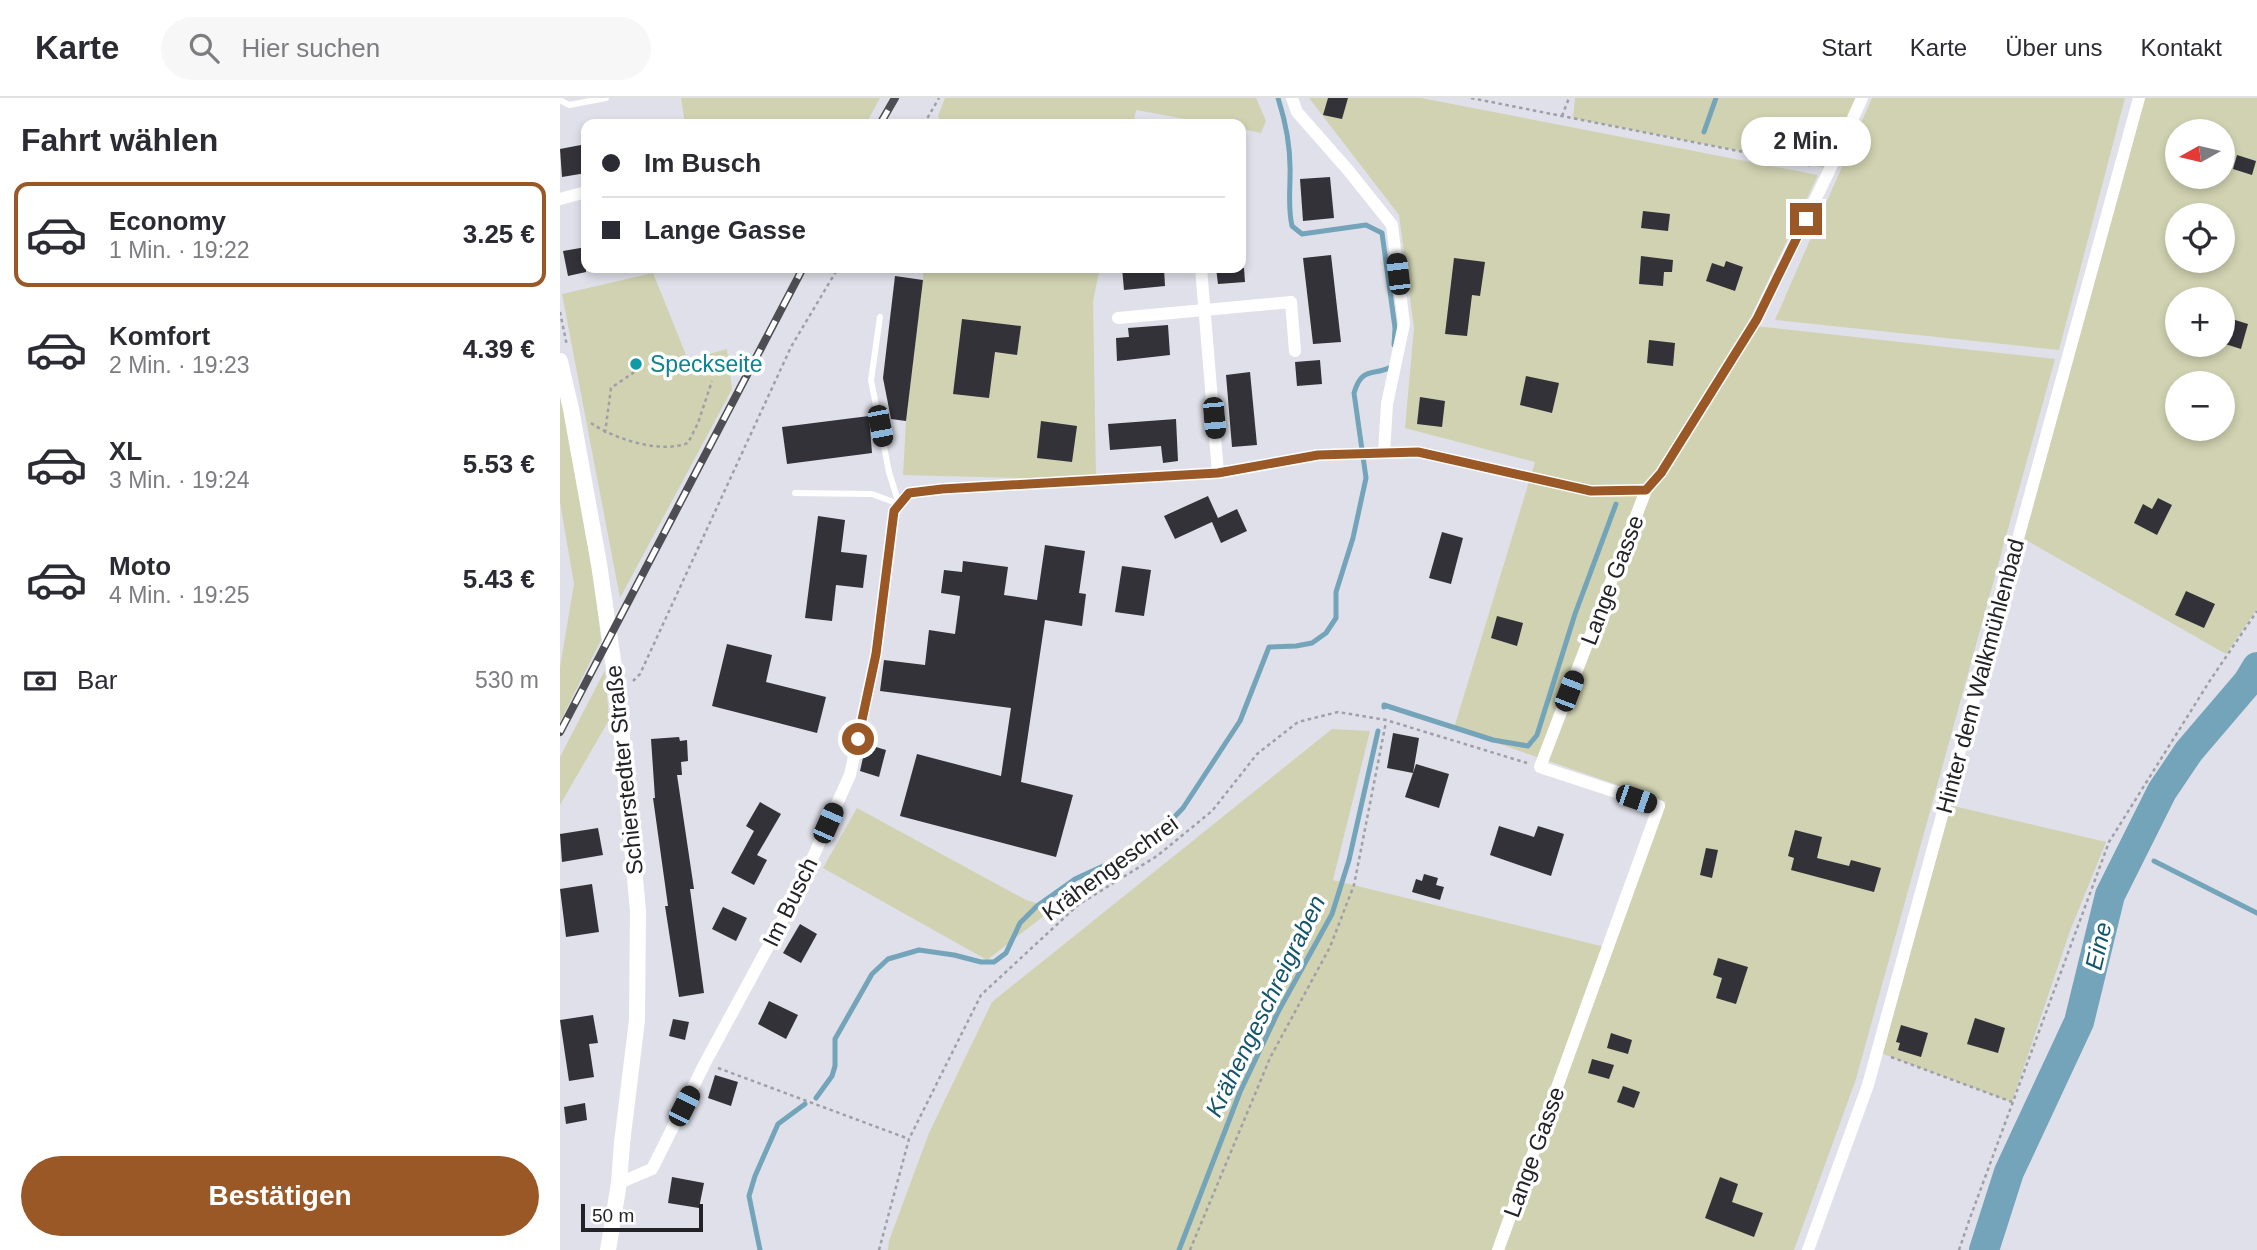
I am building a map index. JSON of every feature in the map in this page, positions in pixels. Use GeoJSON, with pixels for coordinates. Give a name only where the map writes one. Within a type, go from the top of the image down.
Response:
{"type":"FeatureCollection","features":[{"type":"Feature","properties":{"kind":"street"},"geometry":{"type":"LineString","coordinates":[[1293,98],[1297,112],[1392,225],[1405,324],[1379,453]]}},
{"type":"Feature","properties":{"kind":"street","name":"Lange Gasse"},"geometry":{"type":"LineString","coordinates":[[1498,1250],[1660,807],[1540,767],[1646,490],[1661,473],[1757,319],[1862,98]]}},
{"type":"Feature","properties":{"kind":"street","name":"Hinter dem Walkmühlenbad"},"geometry":{"type":"LineString","coordinates":[[1808,1250],[1878,1052],[2139,98]]}},
{"type":"Feature","properties":{"kind":"street"},"geometry":{"type":"LineString","coordinates":[[560,199],[581,193]]}},
{"type":"Feature","properties":{"kind":"street"},"geometry":{"type":"LineString","coordinates":[[1201,273],[1218,473]]}},
{"type":"Feature","properties":{"kind":"street"},"geometry":{"type":"LineString","coordinates":[[1118,317],[1291,302],[1295,351]]}},
{"type":"Feature","properties":{"kind":"street","name":"Schierstedter Straße"},"geometry":{"type":"LineString","coordinates":[[560,361],[600,564],[618,695],[638,911],[637,1020],[619,1183],[608,1250]]}},
{"type":"Feature","properties":{"kind":"street"},"geometry":{"type":"LineString","coordinates":[[899,504],[909,493],[942,489],[1218,473],[1318,455],[1358,453],[1418,452],[1591,491],[1646,490]]}},
{"type":"Feature","properties":{"kind":"street","name":"Im Busch"},"geometry":{"type":"LineString","coordinates":[[619,1183],[652,1169],[705,1063],[795,897],[850,775],[876,654],[894,511],[899,504]]}},
{"type":"Feature","properties":{"kind":"lane"},"geometry":{"type":"LineString","coordinates":[[560,100],[569,105],[606,98]]}},
{"type":"Feature","properties":{"kind":"lane"},"geometry":{"type":"LineString","coordinates":[[880,317],[871,380],[889,472],[899,504]]}},
{"type":"Feature","properties":{"kind":"lane"},"geometry":{"type":"LineString","coordinates":[[795,493],[872,494],[899,504]]}},
{"type":"Feature","properties":{"kind":"path"},"geometry":{"type":"LineString","coordinates":[[927,119],[939,98]]}},
{"type":"Feature","properties":{"kind":"path"},"geometry":{"type":"LineString","coordinates":[[1471,98],[1830,169]]}},
{"type":"Feature","properties":{"kind":"path"},"geometry":{"type":"LineString","coordinates":[[1562,116],[1569,98]]}},
{"type":"Feature","properties":{"kind":"path"},"geometry":{"type":"LineString","coordinates":[[618,695],[640,674],[791,347],[835,273]]}},
{"type":"Feature","properties":{"kind":"path"},"geometry":{"type":"LineString","coordinates":[[605,433],[611,388],[634,373],[635,368]]}},
{"type":"Feature","properties":{"kind":"path"},"geometry":{"type":"LineString","coordinates":[[571,409],[605,433],[634,442],[676,449],[688,443],[698,424],[712,381]]}},
{"type":"Feature","properties":{"kind":"path"},"geometry":{"type":"LineString","coordinates":[[1959,1250],[2109,842],[2208,682],[2257,611]]}},
{"type":"Feature","properties":{"kind":"path","name":"Krähengeschrei"},"geometry":{"type":"LineString","coordinates":[[879,1250],[908,1139],[981,995],[1078,905],[1157,856],[1212,811],[1257,754],[1298,722],[1338,712],[1386,720],[1540,767]]}},
{"type":"Feature","properties":{"kind":"path"},"geometry":{"type":"LineString","coordinates":[[1190,1250],[1270,1058],[1330,947],[1354,885],[1386,720]]}},
{"type":"Feature","properties":{"kind":"path"},"geometry":{"type":"LineString","coordinates":[[1878,1052],[2012,1102]]}},
{"type":"Feature","properties":{"kind":"path"},"geometry":{"type":"LineString","coordinates":[[705,1063],[908,1139]]}},
{"type":"Feature","properties":{"kind":"green space"},"geometry":{"type":"Polygon","coordinates":[[[681,98],[880,98],[869,119],[684,119],[681,98]]]}},
{"type":"Feature","properties":{"kind":"green space"},"geometry":{"type":"Polygon","coordinates":[[[945,98],[1256,98],[1266,121],[1261,133],[1246,130],[1246,119],[1186,119],[1136,110],[1134,119],[940,119],[938,116],[945,98]]]}},
{"type":"Feature","properties":{"kind":"green space"},"geometry":{"type":"Polygon","coordinates":[[[1309,98],[1421,98],[1818,175],[1747,325],[2055,359],[1856,1079],[1794,1250],[888,1250],[929,1133],[992,1002],[1332,729],[1370,731],[1333,880],[1613,949],[1666,802],[1454,728],[1535,462],[1405,428],[1414,328],[1399,215],[1309,98]]]}},
{"type":"Feature","properties":{"kind":"green space"},"geometry":{"type":"Polygon","coordinates":[[[1575,98],[1862,98],[1830,169],[1573,118],[1575,98]]]}},
{"type":"Feature","properties":{"kind":"green space"},"geometry":{"type":"Polygon","coordinates":[[[1872,98],[2125,98],[2059,350],[1775,320],[1872,98]]]}},
{"type":"Feature","properties":{"kind":"green space"},"geometry":{"type":"Polygon","coordinates":[[[2139,98],[2257,98],[2257,609],[2226,654],[2019,536],[2139,98]]]}},
{"type":"Feature","properties":{"kind":"green space"},"geometry":{"type":"Polygon","coordinates":[[[653,273],[688,360],[727,349],[732,389],[620,598],[562,294],[653,273]]]}},
{"type":"Feature","properties":{"kind":"green space"},"geometry":{"type":"Polygon","coordinates":[[[923,273],[1099,273],[1093,301],[1096,480],[903,475],[906,421],[923,273]]]}},
{"type":"Feature","properties":{"kind":"green space"},"geometry":{"type":"Polygon","coordinates":[[[560,390],[595,586],[601,640],[560,722],[560,667],[574,584],[560,502],[560,390]]]}},
{"type":"Feature","properties":{"kind":"green space"},"geometry":{"type":"Polygon","coordinates":[[[605,670],[609,720],[560,805],[560,757],[605,670]]]}},
{"type":"Feature","properties":{"kind":"green space"},"geometry":{"type":"Polygon","coordinates":[[[1945,804],[2106,842],[2070,931],[2012,1102],[1878,1052],[1945,804]]]}},
{"type":"Feature","properties":{"kind":"green space"},"geometry":{"type":"Polygon","coordinates":[[[857,808],[1026,900],[1054,908],[987,960],[823,868],[857,808]]]}},
{"type":"Feature","properties":{"kind":"building"},"geometry":{"type":"Polygon","coordinates":[[[1328,98],[1348,98],[1342,119],[1323,115],[1328,98]]]}},
{"type":"Feature","properties":{"kind":"building"},"geometry":{"type":"Polygon","coordinates":[[[581,145],[581,174],[562,177],[560,149],[581,145]]]}},
{"type":"Feature","properties":{"kind":"building"},"geometry":{"type":"Polygon","coordinates":[[[2237,155],[2256,161],[2252,175],[2235,170],[2237,155]]]}},
{"type":"Feature","properties":{"kind":"building"},"geometry":{"type":"Polygon","coordinates":[[[1330,177],[1334,218],[1303,221],[1300,179],[1330,177]]]}},
{"type":"Feature","properties":{"kind":"building"},"geometry":{"type":"Polygon","coordinates":[[[1643,211],[1670,214],[1668,231],[1641,228],[1643,211]]]}},
{"type":"Feature","properties":{"kind":"building"},"geometry":{"type":"Polygon","coordinates":[[[581,248],[582,273],[568,276],[563,251],[581,248]]]}},
{"type":"Feature","properties":{"kind":"building"},"geometry":{"type":"Polygon","coordinates":[[[1331,255],[1341,342],[1313,344],[1303,258],[1331,255]]]}},
{"type":"Feature","properties":{"kind":"building"},"geometry":{"type":"Polygon","coordinates":[[[1641,256],[1673,260],[1672,272],[1664,272],[1663,286],[1639,284],[1641,256]]]}},
{"type":"Feature","properties":{"kind":"building"},"geometry":{"type":"Polygon","coordinates":[[[1454,258],[1485,262],[1480,296],[1472,295],[1467,336],[1445,334],[1454,258]]]}},
{"type":"Feature","properties":{"kind":"building"},"geometry":{"type":"Polygon","coordinates":[[[1726,261],[1743,267],[1735,291],[1706,281],[1712,263],[1724,267],[1726,261]]]}},
{"type":"Feature","properties":{"kind":"building"},"geometry":{"type":"Polygon","coordinates":[[[1122,273],[1164,273],[1165,286],[1124,290],[1122,273]]]}},
{"type":"Feature","properties":{"kind":"building"},"geometry":{"type":"Polygon","coordinates":[[[1217,273],[1244,273],[1245,282],[1218,284],[1217,273]]]}},
{"type":"Feature","properties":{"kind":"building"},"geometry":{"type":"Polygon","coordinates":[[[895,276],[923,280],[906,421],[891,419],[883,378],[895,276]]]}},
{"type":"Feature","properties":{"kind":"building"},"geometry":{"type":"Polygon","coordinates":[[[962,319],[1021,326],[1017,355],[995,352],[989,398],[953,394],[962,319]]]}},
{"type":"Feature","properties":{"kind":"building"},"geometry":{"type":"Polygon","coordinates":[[[2235,320],[2248,324],[2241,349],[2235,347],[2235,320]]]}},
{"type":"Feature","properties":{"kind":"building"},"geometry":{"type":"Polygon","coordinates":[[[1168,325],[1170,355],[1117,361],[1116,338],[1129,337],[1128,328],[1168,325]]]}},
{"type":"Feature","properties":{"kind":"building"},"geometry":{"type":"Polygon","coordinates":[[[1649,340],[1675,343],[1673,366],[1647,363],[1649,340]]]}},
{"type":"Feature","properties":{"kind":"building"},"geometry":{"type":"Polygon","coordinates":[[[1320,360],[1322,384],[1297,386],[1295,362],[1320,360]]]}},
{"type":"Feature","properties":{"kind":"building"},"geometry":{"type":"Polygon","coordinates":[[[1250,372],[1257,445],[1232,447],[1226,375],[1250,372]]]}},
{"type":"Feature","properties":{"kind":"building"},"geometry":{"type":"Polygon","coordinates":[[[1526,376],[1559,383],[1552,413],[1520,405],[1526,376]]]}},
{"type":"Feature","properties":{"kind":"building"},"geometry":{"type":"Polygon","coordinates":[[[1420,397],[1445,401],[1442,427],[1417,424],[1420,397]]]}},
{"type":"Feature","properties":{"kind":"building"},"geometry":{"type":"Polygon","coordinates":[[[869,416],[872,453],[787,464],[782,427],[869,416]]]}},
{"type":"Feature","properties":{"kind":"building"},"geometry":{"type":"Polygon","coordinates":[[[1176,419],[1178,461],[1163,463],[1161,446],[1110,450],[1108,424],[1176,419]]]}},
{"type":"Feature","properties":{"kind":"building"},"geometry":{"type":"Polygon","coordinates":[[[1041,421],[1077,426],[1072,462],[1037,458],[1041,421]]]}},
{"type":"Feature","properties":{"kind":"building"},"geometry":{"type":"Polygon","coordinates":[[[1208,496],[1218,518],[1237,509],[1247,531],[1221,543],[1212,522],[1175,539],[1164,516],[1208,496]]]}},
{"type":"Feature","properties":{"kind":"building"},"geometry":{"type":"Polygon","coordinates":[[[2158,498],[2172,505],[2157,535],[2134,523],[2143,504],[2152,509],[2158,498]]]}},
{"type":"Feature","properties":{"kind":"building"},"geometry":{"type":"Polygon","coordinates":[[[818,516],[845,520],[841,552],[867,555],[863,588],[836,585],[832,621],[805,618],[818,516]]]}},
{"type":"Feature","properties":{"kind":"building"},"geometry":{"type":"Polygon","coordinates":[[[1442,532],[1463,538],[1451,584],[1429,578],[1442,532]]]}},
{"type":"Feature","properties":{"kind":"building"},"geometry":{"type":"Polygon","coordinates":[[[1045,545],[1085,551],[1079,593],[1086,594],[1082,626],[1045,620],[1021,782],[1073,795],[1056,857],[900,816],[917,754],[1001,776],[1011,708],[880,691],[884,660],[925,665],[929,630],[955,634],[960,596],[941,593],[944,570],[962,572],[963,561],[1008,567],[1004,595],[1037,600],[1045,545]]]}},
{"type":"Feature","properties":{"kind":"building"},"geometry":{"type":"Polygon","coordinates":[[[1122,566],[1151,570],[1144,616],[1115,612],[1122,566]]]}},
{"type":"Feature","properties":{"kind":"building"},"geometry":{"type":"Polygon","coordinates":[[[2186,591],[2215,604],[2204,628],[2175,615],[2186,591]]]}},
{"type":"Feature","properties":{"kind":"building"},"geometry":{"type":"Polygon","coordinates":[[[1497,616],[1523,623],[1517,646],[1491,638],[1497,616]]]}},
{"type":"Feature","properties":{"kind":"building"},"geometry":{"type":"Polygon","coordinates":[[[727,644],[772,655],[766,682],[826,697],[817,733],[712,706],[727,644]]]}},
{"type":"Feature","properties":{"kind":"building"},"geometry":{"type":"Polygon","coordinates":[[[1393,733],[1419,738],[1413,773],[1387,768],[1393,733]]]}},
{"type":"Feature","properties":{"kind":"building"},"geometry":{"type":"Polygon","coordinates":[[[679,737],[680,741],[687,740],[688,761],[681,762],[682,775],[677,775],[694,889],[690,889],[704,993],[679,997],[653,798],[651,739],[679,737]]]}},
{"type":"Feature","properties":{"kind":"building"},"geometry":{"type":"Polygon","coordinates":[[[866,744],[886,750],[879,777],[860,771],[866,744]]]}},
{"type":"Feature","properties":{"kind":"building"},"geometry":{"type":"Polygon","coordinates":[[[1416,764],[1449,774],[1439,808],[1405,797],[1416,764]]]}},
{"type":"Feature","properties":{"kind":"building"},"geometry":{"type":"Polygon","coordinates":[[[760,802],[781,814],[757,855],[767,860],[754,885],[731,873],[754,831],[746,826],[760,802]]]}},
{"type":"Feature","properties":{"kind":"building"},"geometry":{"type":"Polygon","coordinates":[[[1499,826],[1534,837],[1538,826],[1564,834],[1551,876],[1490,855],[1499,826]]]}},
{"type":"Feature","properties":{"kind":"building"},"geometry":{"type":"Polygon","coordinates":[[[598,828],[603,855],[562,862],[560,834],[598,828]]]}},
{"type":"Feature","properties":{"kind":"building"},"geometry":{"type":"Polygon","coordinates":[[[1795,830],[1822,837],[1817,858],[1849,866],[1851,860],[1881,868],[1874,892],[1791,870],[1794,858],[1788,856],[1795,830]]]}},
{"type":"Feature","properties":{"kind":"building"},"geometry":{"type":"Polygon","coordinates":[[[1706,848],[1718,850],[1712,878],[1700,875],[1706,848]]]}},
{"type":"Feature","properties":{"kind":"building"},"geometry":{"type":"Polygon","coordinates":[[[1424,874],[1438,878],[1436,885],[1444,887],[1440,900],[1412,892],[1416,879],[1422,881],[1424,874]]]}},
{"type":"Feature","properties":{"kind":"building"},"geometry":{"type":"Polygon","coordinates":[[[592,884],[599,932],[566,937],[560,889],[592,884]]]}},
{"type":"Feature","properties":{"kind":"building"},"geometry":{"type":"Polygon","coordinates":[[[723,907],[747,918],[736,941],[712,929],[723,907]]]}},
{"type":"Feature","properties":{"kind":"building"},"geometry":{"type":"Polygon","coordinates":[[[800,924],[817,934],[801,963],[783,953],[800,924]]]}},
{"type":"Feature","properties":{"kind":"building"},"geometry":{"type":"Polygon","coordinates":[[[1718,958],[1748,967],[1736,1004],[1716,998],[1722,978],[1713,975],[1718,958]]]}},
{"type":"Feature","properties":{"kind":"building"},"geometry":{"type":"Polygon","coordinates":[[[769,1001],[798,1015],[786,1039],[758,1024],[769,1001]]]}},
{"type":"Feature","properties":{"kind":"building"},"geometry":{"type":"Polygon","coordinates":[[[593,1015],[598,1043],[589,1044],[594,1077],[569,1081],[560,1020],[593,1015]]]}},
{"type":"Feature","properties":{"kind":"building"},"geometry":{"type":"Polygon","coordinates":[[[1975,1018],[2005,1028],[1998,1053],[1967,1044],[1975,1018]]]}},
{"type":"Feature","properties":{"kind":"building"},"geometry":{"type":"Polygon","coordinates":[[[673,1019],[689,1022],[685,1040],[669,1036],[673,1019]]]}},
{"type":"Feature","properties":{"kind":"building"},"geometry":{"type":"Polygon","coordinates":[[[1901,1025],[1928,1033],[1921,1057],[1898,1050],[1900,1043],[1896,1042],[1901,1025]]]}},
{"type":"Feature","properties":{"kind":"building"},"geometry":{"type":"Polygon","coordinates":[[[1611,1033],[1632,1040],[1628,1054],[1607,1048],[1611,1033]]]}},
{"type":"Feature","properties":{"kind":"building"},"geometry":{"type":"Polygon","coordinates":[[[1592,1059],[1614,1065],[1609,1079],[1588,1073],[1592,1059]]]}},
{"type":"Feature","properties":{"kind":"building"},"geometry":{"type":"Polygon","coordinates":[[[715,1075],[738,1082],[731,1106],[708,1098],[715,1075]]]}},
{"type":"Feature","properties":{"kind":"building"},"geometry":{"type":"Polygon","coordinates":[[[1623,1086],[1640,1092],[1634,1108],[1617,1102],[1623,1086]]]}},
{"type":"Feature","properties":{"kind":"building"},"geometry":{"type":"Polygon","coordinates":[[[585,1103],[587,1120],[566,1124],[564,1107],[585,1103]]]}},
{"type":"Feature","properties":{"kind":"building"},"geometry":{"type":"Polygon","coordinates":[[[672,1177],[704,1183],[699,1208],[668,1203],[672,1177]]]}},
{"type":"Feature","properties":{"kind":"building"},"geometry":{"type":"Polygon","coordinates":[[[1720,1177],[1738,1184],[1732,1202],[1763,1213],[1754,1237],[1705,1218],[1720,1177]]]}},
{"type":"Feature","properties":{"kind":"waterway"},"geometry":{"type":"LineString","coordinates":[[1278,98],[1289,146],[1292,226],[1302,234],[1366,225],[1382,233],[1395,328],[1394,345]]}},
{"type":"Feature","properties":{"kind":"waterway","name":"Krähengeschreigraben"},"geometry":{"type":"LineString","coordinates":[[1704,132],[1716,98]]}},
{"type":"Feature","properties":{"kind":"waterway"},"geometry":{"type":"LineString","coordinates":[[816,1098],[832,1076],[835,1066],[835,1039],[872,974],[888,959],[919,950],[994,962],[1006,953],[1020,923],[1037,906],[1075,879],[1114,861],[1159,833],[1183,808],[1240,721],[1269,647],[1312,643],[1326,633],[1336,618],[1336,592],[1353,538],[1366,478],[1354,393],[1357,384],[1365,375],[1393,366]]}},
{"type":"Feature","properties":{"kind":"waterway","name":"Krähengeschreigraben"},"geometry":{"type":"LineString","coordinates":[[1384,707],[1493,740],[1528,746],[1537,735],[1575,614],[1616,504]]}},
{"type":"Feature","properties":{"kind":"waterway","name":"Eine"},"geometry":{"type":"LineString","coordinates":[[1984,1250],[2009,1172],[2079,1022],[2110,895],[2162,791],[2189,751],[2248,682],[2257,667]]}},
{"type":"Feature","properties":{"kind":"waterway","name":"Krähengeschreigraben"},"geometry":{"type":"LineString","coordinates":[[1179,1250],[1240,1092],[1278,1012],[1332,914],[1349,860],[1378,731]]}},
{"type":"Feature","properties":{"kind":"waterway"},"geometry":{"type":"LineString","coordinates":[[2154,861],[2257,913]]}},
{"type":"Feature","properties":{"kind":"waterway"},"geometry":{"type":"LineString","coordinates":[[760,1250],[749,1196],[755,1176],[778,1124],[805,1104]]}},
{"type":"Feature","properties":{"kind":"railway"},"geometry":{"type":"LineString","coordinates":[[883,119],[895,98]]}},
{"type":"Feature","properties":{"kind":"railway"},"geometry":{"type":"LineString","coordinates":[[560,732],[800,273]]}},
{"type":"Feature","properties":{"kind":"place","name":"Speckseite"},"geometry":{"type":"Point","coordinates":[636,364]}},
{"type":"Feature","properties":{"kind":"route"},"geometry":{"type":"LineString","coordinates":[[858,739],[876,654],[894,511],[909,493],[1218,473],[1318,455],[1384,452],[1418,452],[1591,491],[1646,490],[1661,473],[1757,319],[1806,219]]}}]}
